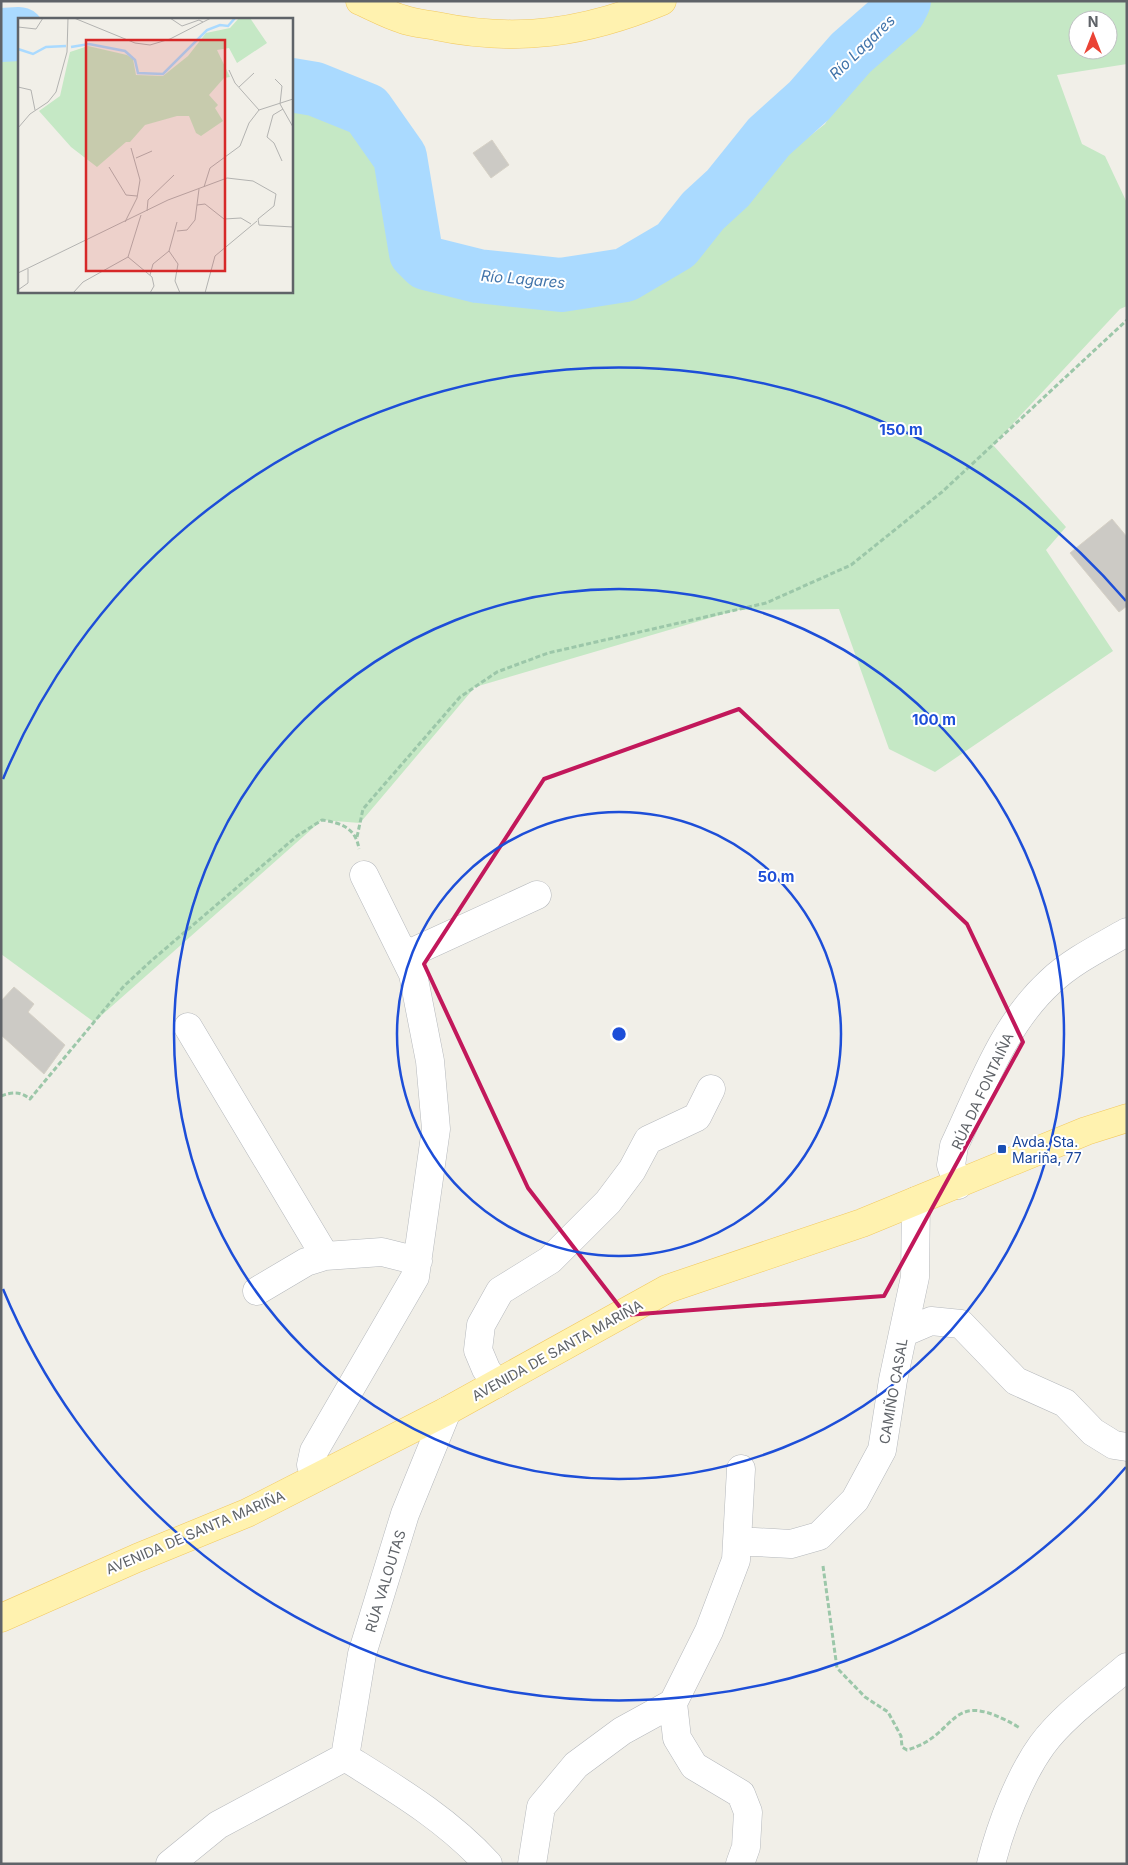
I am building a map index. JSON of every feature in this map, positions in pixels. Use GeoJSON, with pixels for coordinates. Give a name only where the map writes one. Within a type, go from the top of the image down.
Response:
{"type":"FeatureCollection","features":[{"type":"Feature","properties":{"kind":"main road"},"geometry":{"type":"LineString","coordinates":[[360,1],[402,19],[473,34],[521,35],[581,28],[633,14],[662,1]]}},
{"type":"Feature","properties":{"kind":"main road","name":"AVENIDA DE SANTA MARIÑA"},"geometry":{"type":"LineString","coordinates":[[1,1618],[247,1512],[317,1478],[496,1384],[667,1289],[862,1223],[1086,1131],[1127,1118]]}},
{"type":"Feature","properties":{"kind":"street"},"geometry":{"type":"LineString","coordinates":[[317,1478],[311,1465],[314,1451],[415,1277],[436,1129],[430,1062],[413,974],[364,875]]}},
{"type":"Feature","properties":{"kind":"street"},"geometry":{"type":"LineString","coordinates":[[404,956],[537,895]]}},
{"type":"Feature","properties":{"kind":"street","name":"RÚA DA FONTAIÑA"},"geometry":{"type":"LineString","coordinates":[[958,1185],[951,1165],[954,1146],[1007,1033],[1050,982],[1082,958],[1127,932]]}},
{"type":"Feature","properties":{"kind":"street"},"geometry":{"type":"LineString","coordinates":[[188,1027],[325,1256]]}},
{"type":"Feature","properties":{"kind":"street"},"geometry":{"type":"LineString","coordinates":[[496,1384],[486,1369],[478,1350],[481,1325],[500,1291],[550,1260],[608,1202],[632,1170],[648,1140],[697,1117],[711,1089]]}},
{"type":"Feature","properties":{"kind":"street","name":"CAMIÑO CASAL"},"geometry":{"type":"LineString","coordinates":[[737,1541],[791,1544],[819,1536],[855,1500],[882,1450],[893,1380],[915,1277],[916,1201]]}},
{"type":"Feature","properties":{"kind":"street"},"geometry":{"type":"LineString","coordinates":[[257,1291],[306,1262],[325,1256],[382,1252],[418,1261]]}},
{"type":"Feature","properties":{"kind":"street"},"geometry":{"type":"LineString","coordinates":[[903,1333],[931,1321],[961,1324],[1016,1381],[1065,1403],[1093,1432],[1114,1445],[1127,1446]]}},
{"type":"Feature","properties":{"kind":"street","name":"RÚA VALOUTAS"},"geometry":{"type":"LineString","coordinates":[[345,1757],[362,1654],[405,1514],[446,1411]]}},
{"type":"Feature","properties":{"kind":"street"},"geometry":{"type":"LineString","coordinates":[[740,1864],[746,1847],[748,1812],[741,1794],[694,1766],[677,1738],[673,1703],[709,1631],[736,1560],[741,1469]]}},
{"type":"Feature","properties":{"kind":"street"},"geometry":{"type":"LineString","coordinates":[[991,1864],[1024,1774],[1043,1744],[1055,1730],[1127,1667]]}},
{"type":"Feature","properties":{"kind":"street"},"geometry":{"type":"LineString","coordinates":[[532,1864],[541,1806],[576,1765],[622,1731],[673,1703]]}},
{"type":"Feature","properties":{"kind":"street"},"geometry":{"type":"LineString","coordinates":[[170,1864],[218,1825],[345,1757],[423,1806],[471,1846],[488,1864]]}},
{"type":"Feature","properties":{"kind":"path"},"geometry":{"type":"LineString","coordinates":[[364,875],[357,837],[363,809],[460,697],[497,672],[548,653],[766,603],[851,565],[942,492],[1127,320]]}},
{"type":"Feature","properties":{"kind":"path"},"geometry":{"type":"LineString","coordinates":[[1,1096],[12,1092],[24,1094],[30,1099],[124,986],[150,961],[297,836],[322,820],[342,823],[357,837]]}},
{"type":"Feature","properties":{"kind":"path"},"geometry":{"type":"LineString","coordinates":[[819,1536],[837,1668],[865,1697],[888,1712],[901,1736],[902,1747],[907,1750],[921,1746],[956,1715],[974,1709],[1002,1717],[1043,1744]]}},
{"type":"Feature","properties":{"kind":"highlighted area"},"geometry":{"type":"Polygon","coordinates":[[[739,709],[967,924],[1023,1042],[884,1296],[626,1315],[528,1188],[424,964],[544,779],[739,709]]]}},
{"type":"Feature","properties":{"kind":"green space"},"geometry":{"type":"Polygon","coordinates":[[[927,1],[1127,1],[1127,64],[1057,75],[1082,144],[1105,156],[1127,203],[1127,306],[1120,309],[993,445],[1066,527],[1046,550],[1113,651],[935,772],[889,749],[839,609],[737,610],[475,687],[360,823],[322,820],[94,1022],[1,954],[1,50],[18,49],[18,292],[292,292],[292,106],[336,117],[353,126],[367,137],[377,149],[391,177],[397,210],[401,261],[411,278],[453,279],[547,295],[622,291],[651,283],[674,270],[704,239],[726,203],[750,192],[770,158],[801,143],[825,124],[838,102],[925,8],[927,1]]]}},
{"type":"Feature","properties":{"kind":"building"},"geometry":{"type":"Polygon","coordinates":[[[492,140],[509,165],[491,178],[473,153],[492,140]]]}},
{"type":"Feature","properties":{"kind":"building"},"geometry":{"type":"Polygon","coordinates":[[[1112,519],[1127,537],[1127,606],[1119,612],[1070,553],[1112,519]]]}},
{"type":"Feature","properties":{"kind":"building"},"geometry":{"type":"Polygon","coordinates":[[[14,987],[34,1004],[28,1012],[65,1045],[44,1074],[1,1035],[1,1001],[14,987]]]}},
{"type":"Feature","properties":{"kind":"waterway","name":"Río Lagares"},"geometry":{"type":"LineString","coordinates":[[292,85],[315,89],[367,110],[400,157],[416,253],[426,263],[478,276],[561,285],[625,275],[676,245],[703,211],[728,188],[769,137],[809,101],[851,53],[899,11],[904,1]]}},
{"type":"Feature","properties":{"kind":"waterway","name":"Río Lagares"},"geometry":{"type":"LineString","coordinates":[[1,35],[18,34]]}},
{"type":"Feature","properties":{"kind":"place","name":"Avda. Sta. Mariña, 77"},"geometry":{"type":"Point","coordinates":[1002,1149]}}]}
